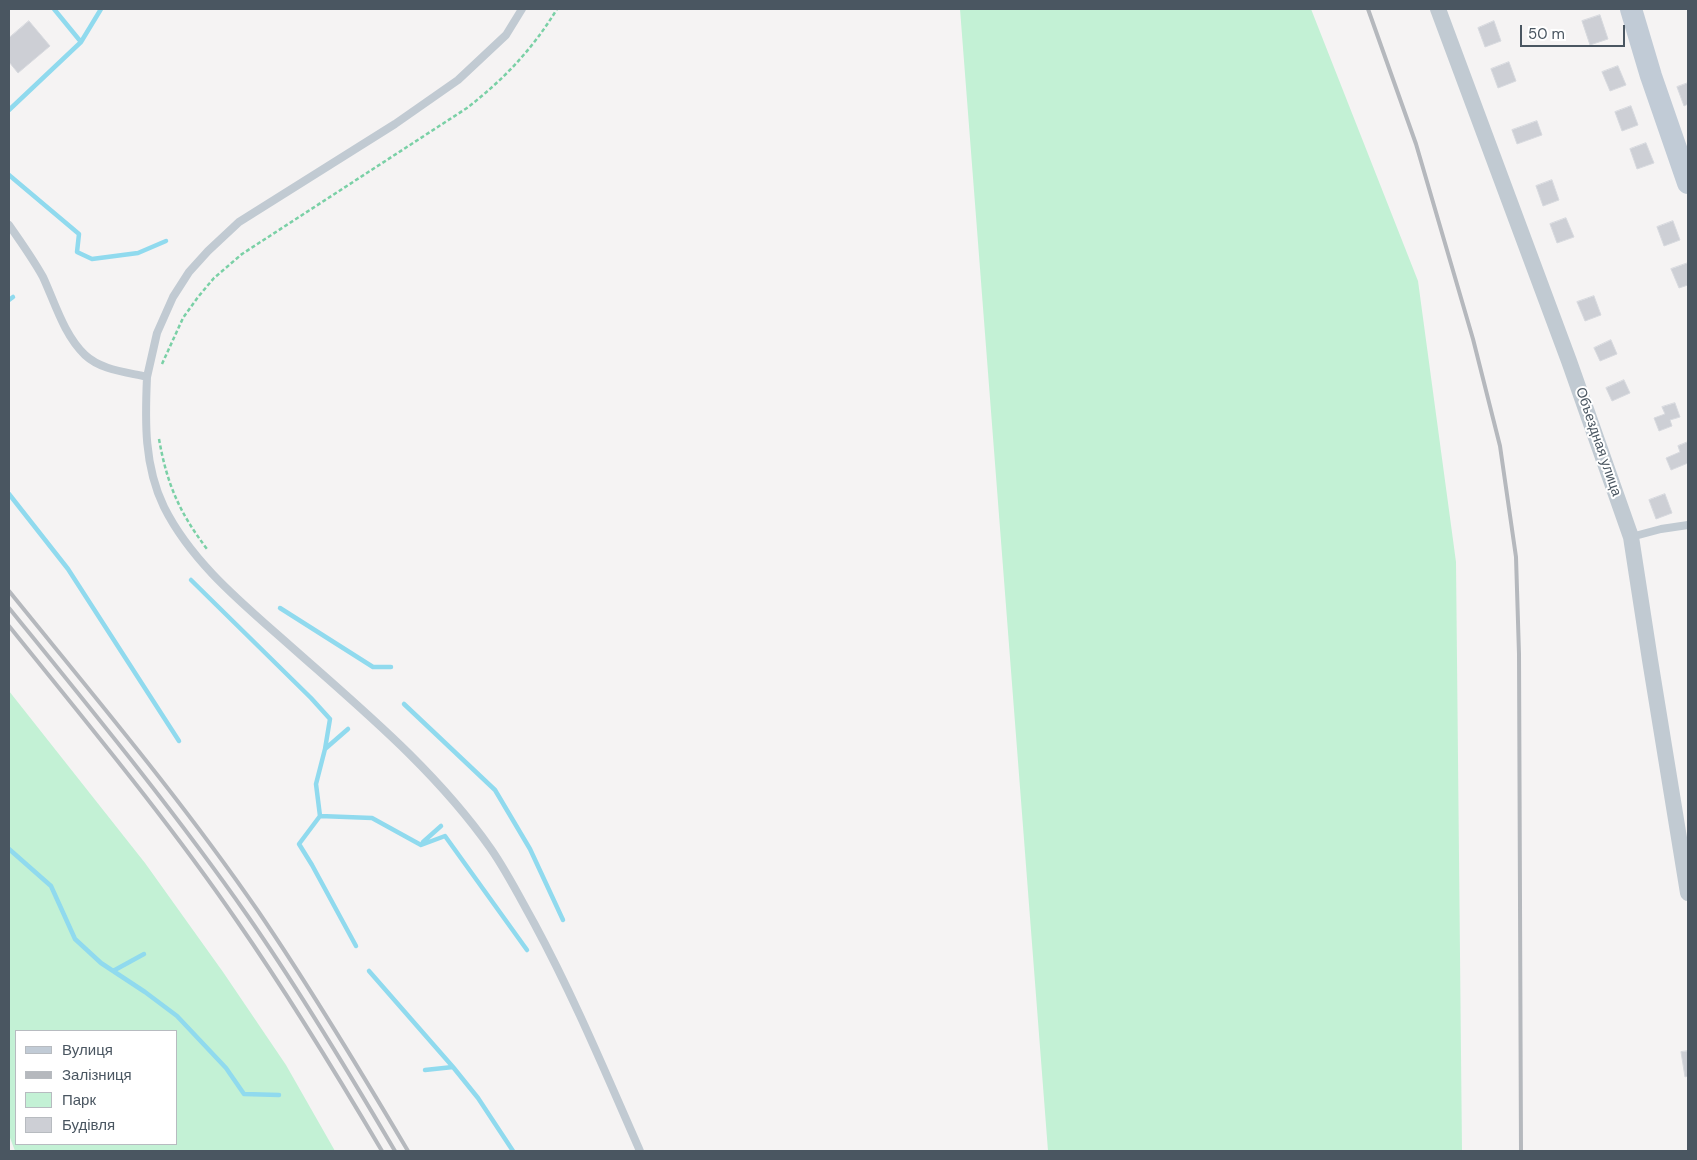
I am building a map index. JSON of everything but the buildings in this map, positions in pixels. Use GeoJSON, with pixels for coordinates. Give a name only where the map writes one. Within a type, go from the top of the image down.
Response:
{"type":"FeatureCollection","features":[{"type":"Feature","properties":{"kind":"street","name":"Объездная улица"},"geometry":{"type":"LineString","coordinates":[[1438,9],[1570,361],[1632,537],[1651,670],[1688,893]]}},
{"type":"Feature","properties":{"kind":"street"},"geometry":{"type":"LineString","coordinates":[[1631,9],[1651,76],[1688,184]]}},
{"type":"Feature","properties":{"kind":"lane"},"geometry":{"type":"LineString","coordinates":[[522,9],[506,35],[458,80],[395,124],[239,222],[208,251],[190,272],[173,297],[157,333],[147,376],[146,445],[151,469],[164,505],[181,536],[217,579],[417,760],[454,801],[491,850],[523,903],[562,975],[640,1151]]}},
{"type":"Feature","properties":{"kind":"lane"},"geometry":{"type":"LineString","coordinates":[[9,225],[42,275],[70,336],[86,356],[109,369],[147,376]]}},
{"type":"Feature","properties":{"kind":"lane"},"geometry":{"type":"LineString","coordinates":[[1632,537],[1661,529],[1688,525]]}},
{"type":"Feature","properties":{"kind":"path"},"geometry":{"type":"LineString","coordinates":[[161,368],[183,318],[214,278],[242,254],[467,108],[492,89],[521,60],[557,9]]}},
{"type":"Feature","properties":{"kind":"path"},"geometry":{"type":"LineString","coordinates":[[158,433],[168,482],[195,534],[212,556]]}},
{"type":"Feature","properties":{"kind":"green space"},"geometry":{"type":"Polygon","coordinates":[[[960,9],[1311,9],[1418,281],[1456,562],[1462,1151],[1048,1151],[960,9]]]}},
{"type":"Feature","properties":{"kind":"green space"},"geometry":{"type":"Polygon","coordinates":[[[9,691],[145,863],[223,972],[286,1065],[335,1151],[15,1151],[9,1135],[9,691]]]}},
{"type":"Feature","properties":{"kind":"waterway"},"geometry":{"type":"LineString","coordinates":[[9,110],[81,42],[54,9]]}},
{"type":"Feature","properties":{"kind":"waterway"},"geometry":{"type":"LineString","coordinates":[[81,42],[101,9]]}},
{"type":"Feature","properties":{"kind":"waterway"},"geometry":{"type":"LineString","coordinates":[[9,175],[79,234],[77,252],[92,259],[138,253],[166,241]]}},
{"type":"Feature","properties":{"kind":"waterway"},"geometry":{"type":"LineString","coordinates":[[9,300],[13,297]]}},
{"type":"Feature","properties":{"kind":"waterway"},"geometry":{"type":"LineString","coordinates":[[9,494],[68,569],[179,741]]}},
{"type":"Feature","properties":{"kind":"waterway"},"geometry":{"type":"LineString","coordinates":[[191,580],[330,719],[325,749]]}},
{"type":"Feature","properties":{"kind":"waterway"},"geometry":{"type":"LineString","coordinates":[[280,608],[373,667],[391,667]]}},
{"type":"Feature","properties":{"kind":"waterway"},"geometry":{"type":"LineString","coordinates":[[404,704],[495,790],[530,849],[563,920]]}},
{"type":"Feature","properties":{"kind":"waterway"},"geometry":{"type":"LineString","coordinates":[[320,816],[316,784],[325,749],[348,729]]}},
{"type":"Feature","properties":{"kind":"waterway"},"geometry":{"type":"LineString","coordinates":[[356,946],[299,844],[320,816],[372,818],[421,845],[445,836],[527,950]]}},
{"type":"Feature","properties":{"kind":"waterway"},"geometry":{"type":"LineString","coordinates":[[423,842],[441,826]]}},
{"type":"Feature","properties":{"kind":"waterway"},"geometry":{"type":"LineString","coordinates":[[9,849],[51,886],[75,939],[101,963],[177,1016],[226,1068],[244,1094],[279,1095]]}},
{"type":"Feature","properties":{"kind":"waterway"},"geometry":{"type":"LineString","coordinates":[[113,971],[144,954]]}},
{"type":"Feature","properties":{"kind":"waterway"},"geometry":{"type":"LineString","coordinates":[[369,971],[453,1067]]}},
{"type":"Feature","properties":{"kind":"waterway"},"geometry":{"type":"LineString","coordinates":[[425,1070],[453,1067],[478,1098],[513,1151]]}},
{"type":"Feature","properties":{"kind":"railway"},"geometry":{"type":"LineString","coordinates":[[1368,9],[1416,144],[1473,339],[1500,446],[1516,557],[1519,654],[1521,1151]]}},
{"type":"Feature","properties":{"kind":"railway"},"geometry":{"type":"LineString","coordinates":[[9,591],[136,748],[229,869],[278,940],[408,1151]]}},
{"type":"Feature","properties":{"kind":"railway"},"geometry":{"type":"LineString","coordinates":[[9,608],[161,798],[219,875],[286,973],[395,1151]]}},
{"type":"Feature","properties":{"kind":"railway"},"geometry":{"type":"LineString","coordinates":[[9,626],[126,772],[210,883],[294,1006],[382,1151]]}}]}
